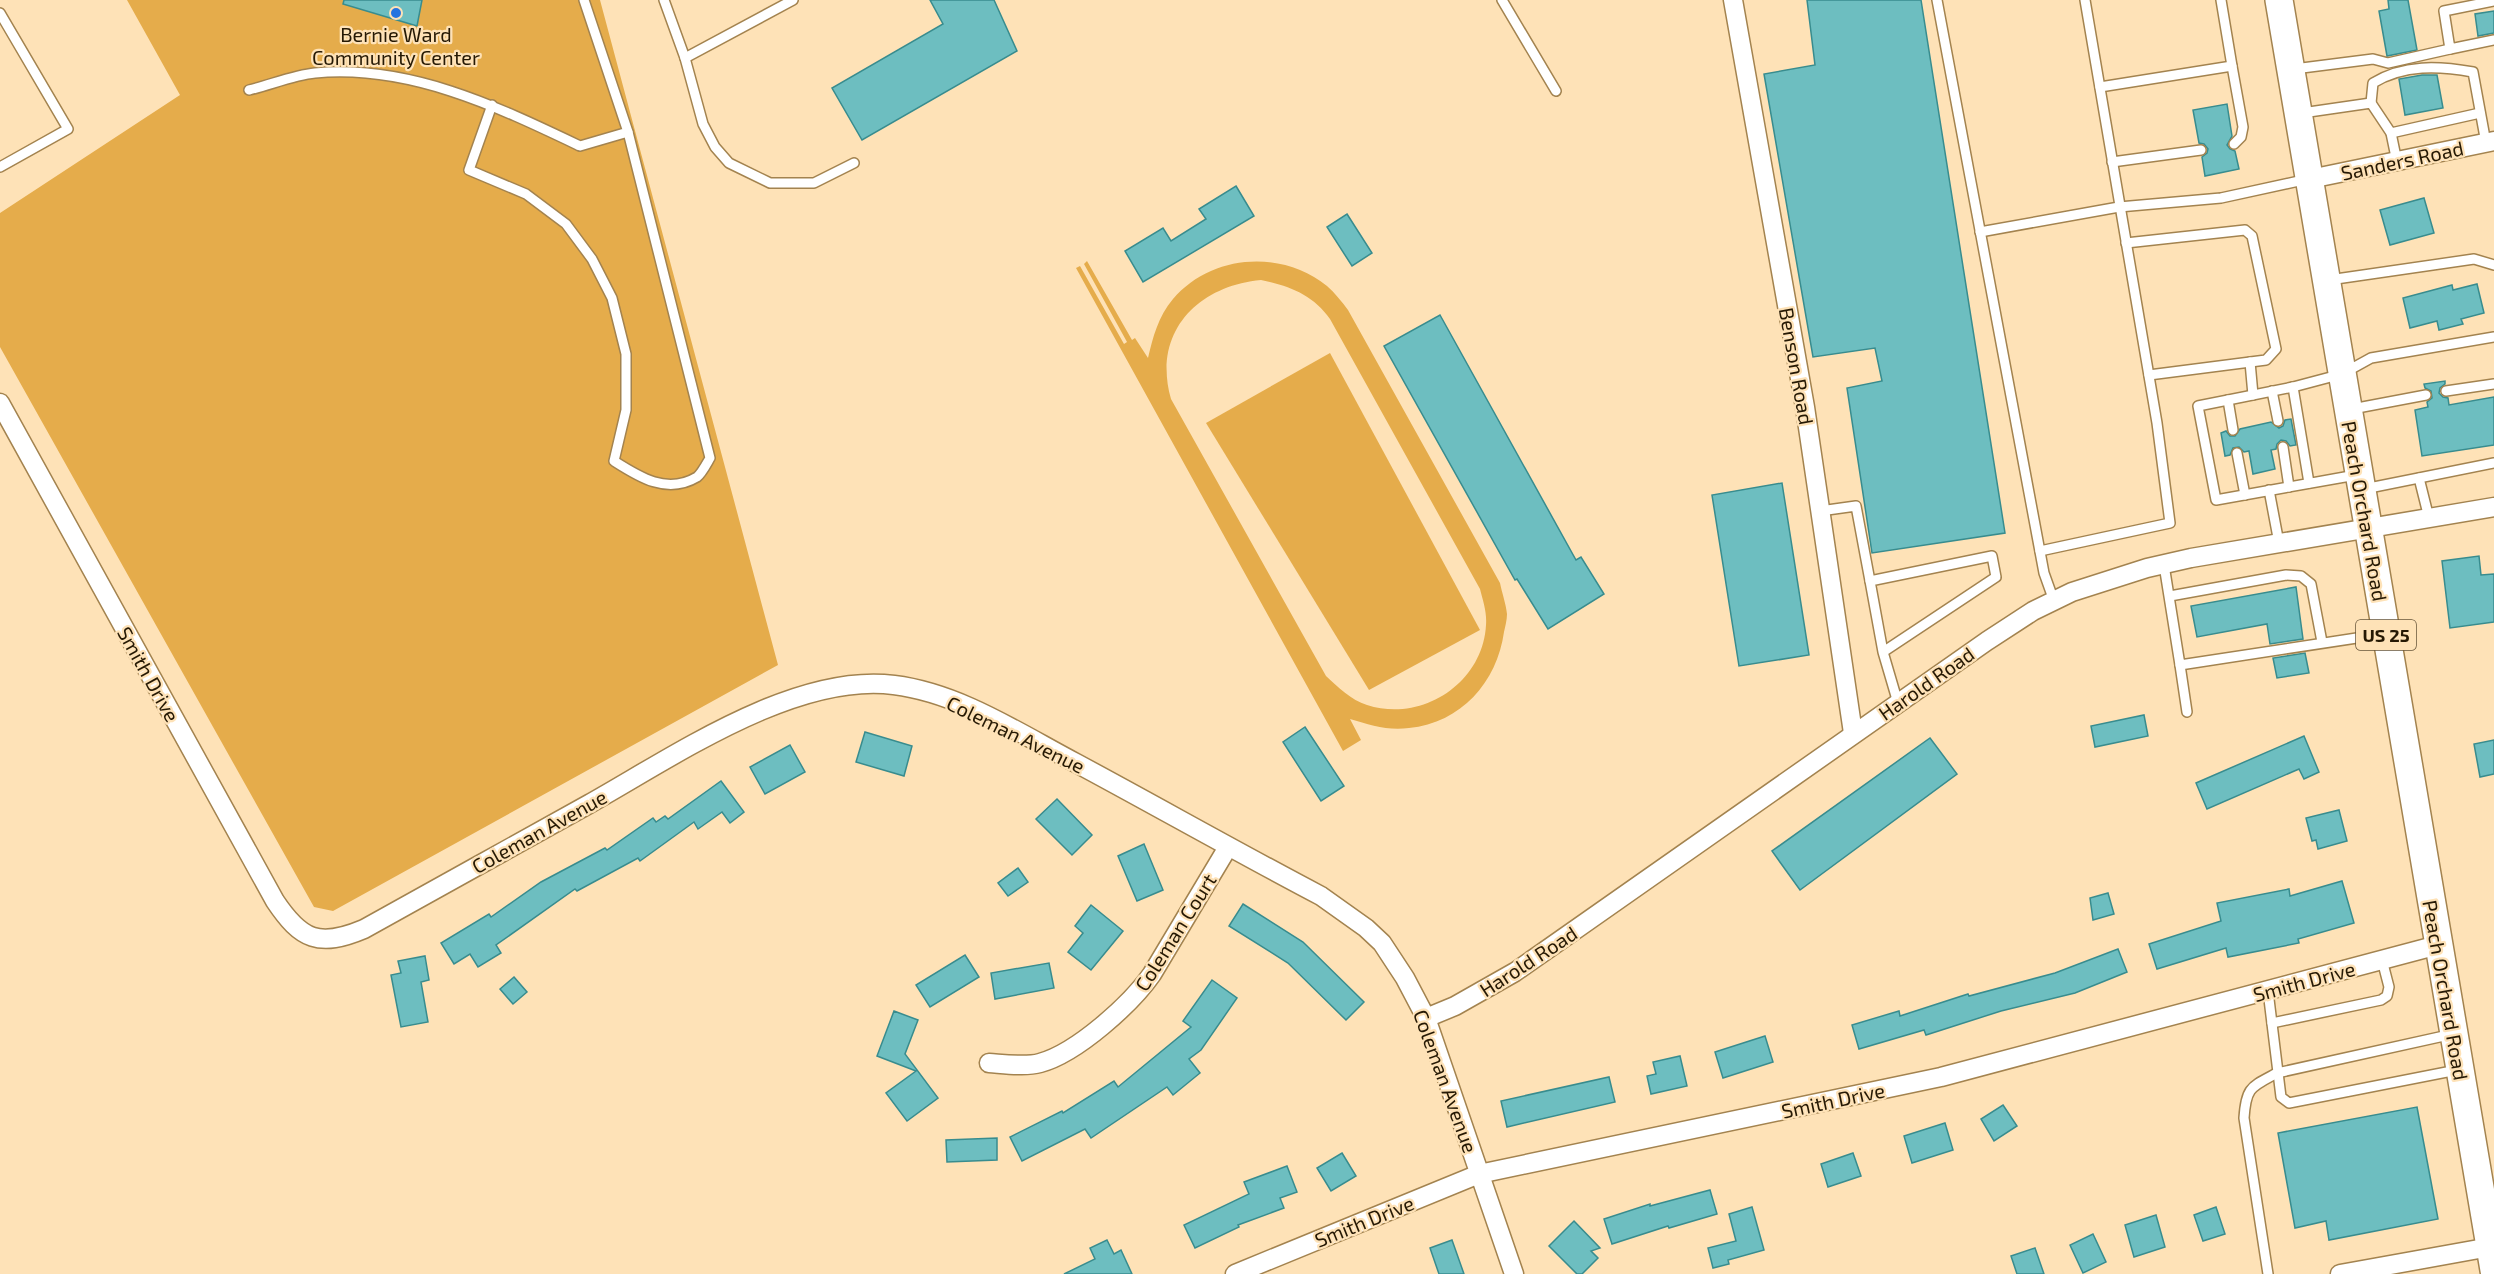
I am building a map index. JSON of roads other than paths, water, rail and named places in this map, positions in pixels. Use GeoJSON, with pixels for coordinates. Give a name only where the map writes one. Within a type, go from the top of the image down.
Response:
{"type":"FeatureCollection","features":[{"type":"Feature","properties":{"kind":"main road","name":"Peach Orchard Road"},"geometry":{"type":"LineString","coordinates":[[2279,0],[2453,1033],[2481,1165],[2491,1243]]}},
{"type":"Feature","properties":{"kind":"street","name":"Benson Road"},"geometry":{"type":"LineString","coordinates":[[1733,0],[1805,407],[1853,733]]}},
{"type":"Feature","properties":{"kind":"street","name":"Sanders Road"},"geometry":{"type":"LineString","coordinates":[[2310,179],[2490,142]]}},
{"type":"Feature","properties":{"kind":"street","name":"Smith Drive"},"geometry":{"type":"LineString","coordinates":[[0,403],[275,901],[286,919],[309,937]]}},
{"type":"Feature","properties":{"kind":"street","name":"Harold Road"},"geometry":{"type":"LineString","coordinates":[[1426,1018],[1475,995],[1541,955],[1853,733],[2033,611],[2109,578],[2191,558],[2494,507]]}},
{"type":"Feature","properties":{"kind":"street","name":"Coleman Avenue"},"geometry":{"type":"LineString","coordinates":[[309,937],[334,940],[364,929],[746,717],[789,699],[850,685],[894,685],[924,691],[958,702],[1018,732],[1321,896],[1366,928],[1382,943],[1394,959],[1426,1018],[1514,1274]]}},
{"type":"Feature","properties":{"kind":"street","name":"Coleman Court"},"geometry":{"type":"LineString","coordinates":[[989,1064],[1040,1064],[1070,1048],[1120,1011],[1139,993],[1152,974],[1228,847]]}},
{"type":"Feature","properties":{"kind":"street","name":"Smith Drive"},"geometry":{"type":"LineString","coordinates":[[1235,1274],[1479,1174],[1941,1077],[2438,945]]}},
{"type":"Feature","properties":{"kind":"street"},"geometry":{"type":"LineString","coordinates":[[2340,1274],[2491,1243]]}},
{"type":"Feature","properties":{"kind":"lane"},"geometry":{"type":"LineString","coordinates":[[492,105],[468,170],[526,194],[566,224],[592,259],[612,298],[626,354],[626,411],[614,461],[643,480],[672,485],[698,476],[710,458],[628,132],[584,0]]}},
{"type":"Feature","properties":{"kind":"lane"},"geometry":{"type":"LineString","coordinates":[[664,0],[685,57],[703,124],[715,147],[729,163],[770,183],[814,183],[854,163]]}},
{"type":"Feature","properties":{"kind":"lane"},"geometry":{"type":"LineString","coordinates":[[685,57],[793,0]]}},
{"type":"Feature","properties":{"kind":"lane"},"geometry":{"type":"LineString","coordinates":[[1502,0],[1556,92]]}},
{"type":"Feature","properties":{"kind":"lane"},"geometry":{"type":"LineString","coordinates":[[1937,0],[2044,573],[2054,601]]}},
{"type":"Feature","properties":{"kind":"lane"},"geometry":{"type":"LineString","coordinates":[[2040,551],[2170,523],[2149,375],[2085,0]]}},
{"type":"Feature","properties":{"kind":"lane"},"geometry":{"type":"LineString","coordinates":[[2221,0],[2243,127],[2241,137],[2234,144]]}},
{"type":"Feature","properties":{"kind":"lane"},"geometry":{"type":"LineString","coordinates":[[2450,49],[2444,11],[2494,1]]}},
{"type":"Feature","properties":{"kind":"lane"},"geometry":{"type":"LineString","coordinates":[[0,13],[69,129],[0,167]]}},
{"type":"Feature","properties":{"kind":"lane"},"geometry":{"type":"LineString","coordinates":[[2292,70],[2373,59],[2388,63],[2494,40]]}},
{"type":"Feature","properties":{"kind":"lane"},"geometry":{"type":"LineString","coordinates":[[2100,87],[2232,66]]}},
{"type":"Feature","properties":{"kind":"lane"},"geometry":{"type":"LineString","coordinates":[[2397,162],[2391,133],[2371,103],[2373,83],[2385,76],[2426,66],[2473,72],[2480,114],[2490,142]]}},
{"type":"Feature","properties":{"kind":"lane"},"geometry":{"type":"LineString","coordinates":[[249,90],[314,73],[359,73],[403,78],[492,105],[580,146],[628,132]]}},
{"type":"Feature","properties":{"kind":"lane"},"geometry":{"type":"LineString","coordinates":[[2299,114],[2371,103]]}},
{"type":"Feature","properties":{"kind":"lane"},"geometry":{"type":"LineString","coordinates":[[2391,133],[2480,114]]}},
{"type":"Feature","properties":{"kind":"lane"},"geometry":{"type":"LineString","coordinates":[[2112,162],[2201,150]]}},
{"type":"Feature","properties":{"kind":"lane"},"geometry":{"type":"LineString","coordinates":[[1980,232],[2120,207],[2221,198],[2310,179]]}},
{"type":"Feature","properties":{"kind":"lane"},"geometry":{"type":"LineString","coordinates":[[2126,243],[2245,230],[2252,236],[2276,349],[2266,360],[2149,375]]}},
{"type":"Feature","properties":{"kind":"lane"},"geometry":{"type":"LineString","coordinates":[[2327,281],[2475,259],[2494,266]]}},
{"type":"Feature","properties":{"kind":"lane"},"geometry":{"type":"LineString","coordinates":[[2494,337],[2371,358],[2342,374],[2293,387],[2198,406],[2216,500],[2309,483],[2419,478],[2494,463]]}},
{"type":"Feature","properties":{"kind":"lane"},"geometry":{"type":"LineString","coordinates":[[2250,362],[2253,395]]}},
{"type":"Feature","properties":{"kind":"lane"},"geometry":{"type":"LineString","coordinates":[[2446,391],[2494,384]]}},
{"type":"Feature","properties":{"kind":"lane"},"geometry":{"type":"LineString","coordinates":[[2293,387],[2309,483]]}},
{"type":"Feature","properties":{"kind":"lane"},"geometry":{"type":"LineString","coordinates":[[2272,391],[2278,421]]}},
{"type":"Feature","properties":{"kind":"lane"},"geometry":{"type":"LineString","coordinates":[[2348,409],[2426,395]]}},
{"type":"Feature","properties":{"kind":"lane"},"geometry":{"type":"LineString","coordinates":[[2228,400],[2233,430]]}},
{"type":"Feature","properties":{"kind":"lane"},"geometry":{"type":"LineString","coordinates":[[2283,447],[2289,487]]}},
{"type":"Feature","properties":{"kind":"lane"},"geometry":{"type":"LineString","coordinates":[[2237,453],[2245,495]]}},
{"type":"Feature","properties":{"kind":"lane"},"geometry":{"type":"LineString","coordinates":[[2419,478],[2429,518]]}},
{"type":"Feature","properties":{"kind":"lane"},"geometry":{"type":"LineString","coordinates":[[2269,490],[2279,543]]}},
{"type":"Feature","properties":{"kind":"lane"},"geometry":{"type":"LineString","coordinates":[[1820,511],[1856,506],[1883,652],[1898,703]]}},
{"type":"Feature","properties":{"kind":"lane"},"geometry":{"type":"LineString","coordinates":[[1870,581],[1992,556],[1996,577],[1883,652]]}},
{"type":"Feature","properties":{"kind":"lane"},"geometry":{"type":"LineString","coordinates":[[2164,565],[2187,712]]}},
{"type":"Feature","properties":{"kind":"lane"},"geometry":{"type":"LineString","coordinates":[[2170,596],[2286,575],[2301,576],[2311,584],[2322,642]]}},
{"type":"Feature","properties":{"kind":"lane"},"geometry":{"type":"LineString","coordinates":[[2180,665],[2386,633]]}},
{"type":"Feature","properties":{"kind":"lane"},"geometry":{"type":"LineString","coordinates":[[2272,1023],[2381,1000],[2387,996],[2389,987],[2382,960]]}},
{"type":"Feature","properties":{"kind":"lane"},"geometry":{"type":"LineString","coordinates":[[2268,991],[2281,1097],[2289,1103],[2460,1070]]}},
{"type":"Feature","properties":{"kind":"lane"},"geometry":{"type":"LineString","coordinates":[[2268,1274],[2244,1118],[2245,1097],[2254,1086],[2277,1073],[2453,1033]]}},
{"type":"Feature","properties":{"kind":"place","name":"Bernie Ward Community Center"},"geometry":{"type":"Point","coordinates":[396,13]}}]}
